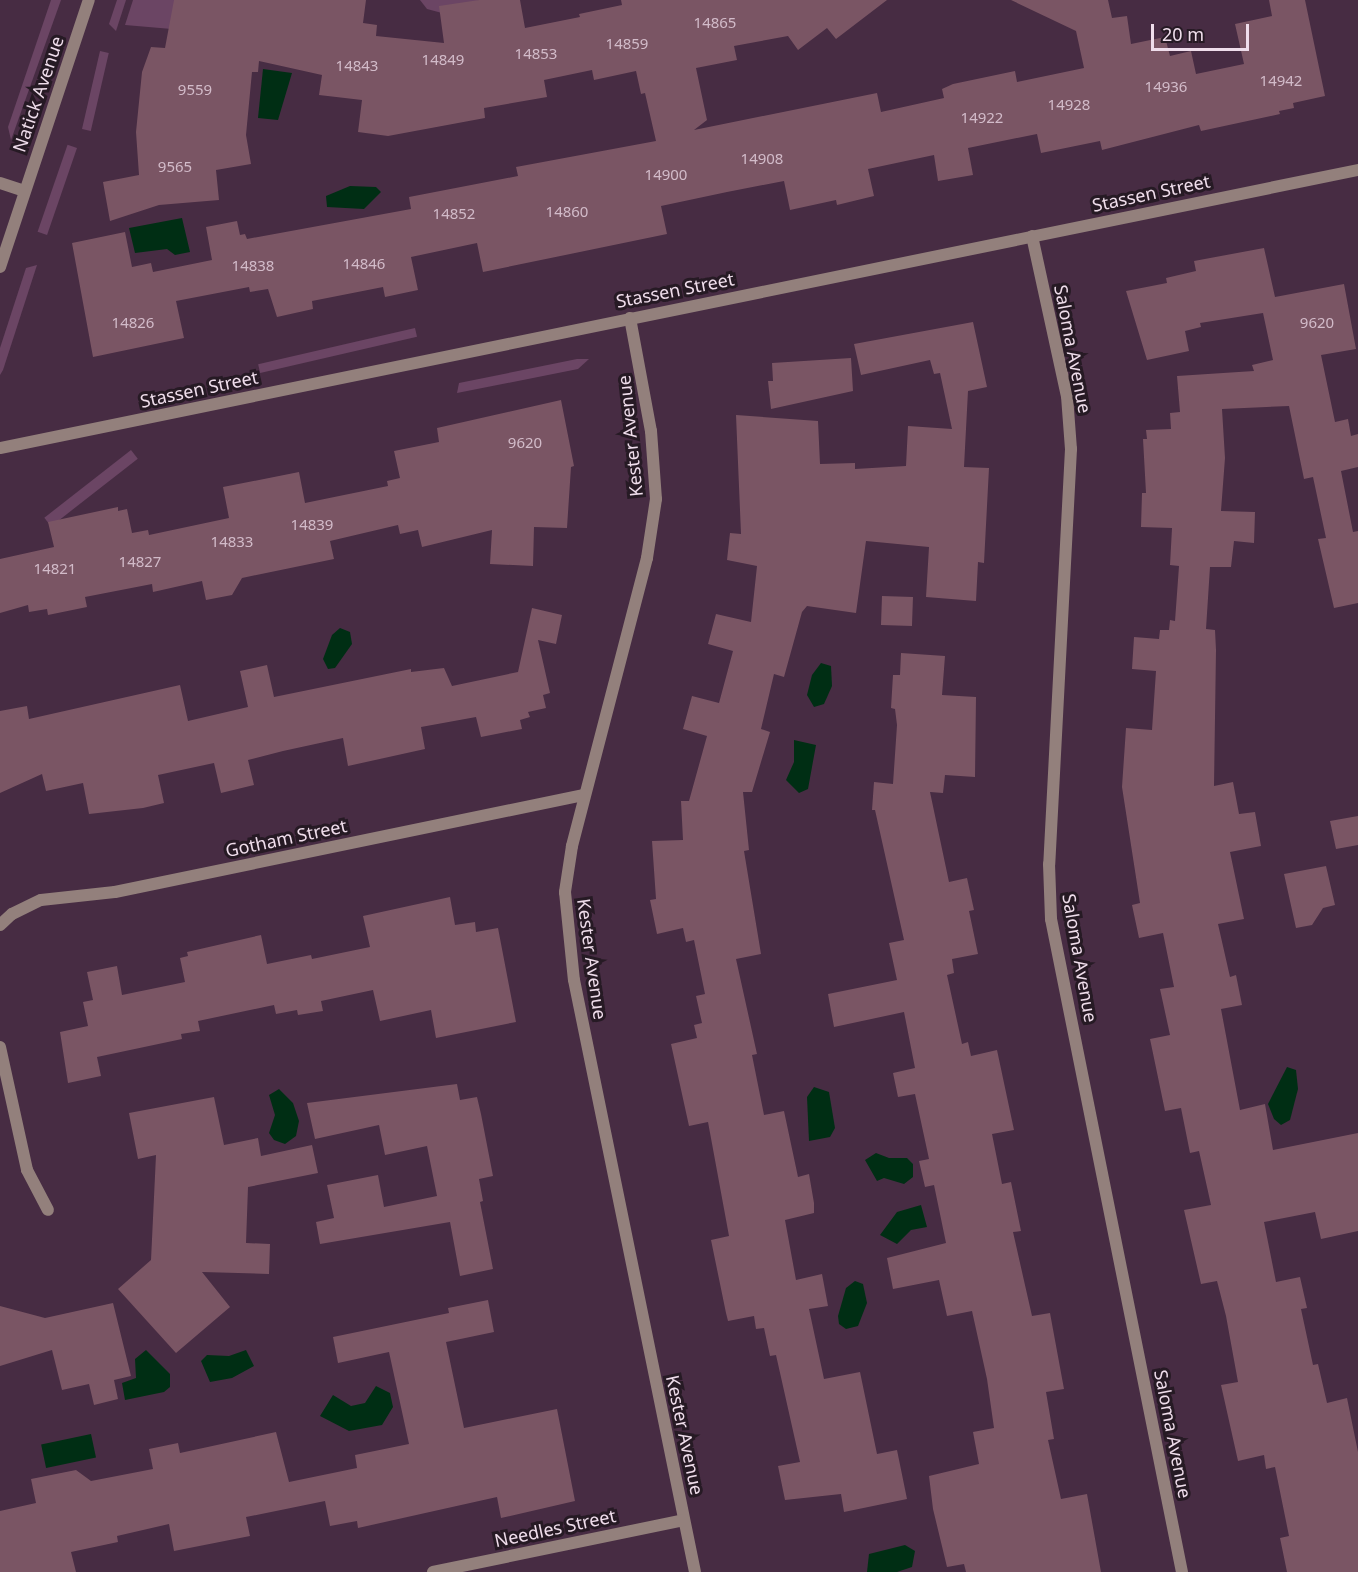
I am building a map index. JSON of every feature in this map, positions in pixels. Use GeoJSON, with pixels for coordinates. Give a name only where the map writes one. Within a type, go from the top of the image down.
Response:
{"type":"FeatureCollection","features":[{"type":"Feature","properties":{"kind":"street","name":"Natick Avenue"},"geometry":{"type":"LineString","coordinates":[[0,267],[89,0]]}},
{"type":"Feature","properties":{"kind":"street","name":"Stassen Street"},"geometry":{"type":"LineString","coordinates":[[0,448],[1358,170]]}},
{"type":"Feature","properties":{"kind":"street"},"geometry":{"type":"LineString","coordinates":[[0,183],[24,191]]}},
{"type":"Feature","properties":{"kind":"street","name":"Saloma Avenue"},"geometry":{"type":"LineString","coordinates":[[1032,236],[1067,396],[1071,449],[1049,864],[1051,919],[1182,1572]]}},
{"type":"Feature","properties":{"kind":"street","name":"Kester Avenue"},"geometry":{"type":"LineString","coordinates":[[630,318],[651,431],[656,499],[647,558],[584,795],[565,892],[567,938],[695,1572]]}},
{"type":"Feature","properties":{"kind":"street","name":"Gotham Street"},"geometry":{"type":"LineString","coordinates":[[0,925],[12,914],[41,900],[115,892],[584,795]]}},
{"type":"Feature","properties":{"kind":"street"},"geometry":{"type":"LineString","coordinates":[[0,1047],[27,1170],[48,1210]]}},
{"type":"Feature","properties":{"kind":"street","name":"Needles Street"},"geometry":{"type":"LineString","coordinates":[[433,1572],[684,1520]]}},
{"type":"Feature","properties":{"kind":"shaded area"},"geometry":{"type":"Polygon","coordinates":[[[51,0],[61,0],[11,140],[8,127],[51,0]]]}},
{"type":"Feature","properties":{"kind":"shaded area"},"geometry":{"type":"Polygon","coordinates":[[[117,0],[126,0],[116,31],[109,24],[117,0]]]}},
{"type":"Feature","properties":{"kind":"shaded area"},"geometry":{"type":"Polygon","coordinates":[[[133,0],[180,0],[195,31],[125,25],[133,0]]]}},
{"type":"Feature","properties":{"kind":"shaded area"},"geometry":{"type":"Polygon","coordinates":[[[420,0],[480,0],[442,13],[427,9],[420,0]]]}},
{"type":"Feature","properties":{"kind":"shaded area"},"geometry":{"type":"Polygon","coordinates":[[[100,51],[109,53],[91,131],[82,129],[100,51]]]}},
{"type":"Feature","properties":{"kind":"shaded area"},"geometry":{"type":"Polygon","coordinates":[[[263,69],[292,73],[278,120],[258,118],[263,69]]]}},
{"type":"Feature","properties":{"kind":"shaded area"},"geometry":{"type":"Polygon","coordinates":[[[68,145],[77,148],[47,235],[38,232],[68,145]]]}},
{"type":"Feature","properties":{"kind":"shaded area"},"geometry":{"type":"Polygon","coordinates":[[[350,186],[376,187],[381,192],[364,209],[327,207],[326,196],[350,186]]]}},
{"type":"Feature","properties":{"kind":"shaded area"},"geometry":{"type":"Polygon","coordinates":[[[182,218],[190,252],[175,255],[167,249],[135,253],[129,228],[182,218]]]}},
{"type":"Feature","properties":{"kind":"shaded area"},"geometry":{"type":"Polygon","coordinates":[[[37,265],[0,375],[0,348],[26,268],[37,265]]]}},
{"type":"Feature","properties":{"kind":"shaded area"},"geometry":{"type":"Polygon","coordinates":[[[415,328],[417,337],[260,373],[258,364],[415,328]]]}},
{"type":"Feature","properties":{"kind":"shaded area"},"geometry":{"type":"Polygon","coordinates":[[[577,359],[589,359],[578,369],[457,393],[459,383],[577,359]]]}},
{"type":"Feature","properties":{"kind":"shaded area"},"geometry":{"type":"Polygon","coordinates":[[[131,450],[138,459],[51,526],[44,518],[131,450]]]}},
{"type":"Feature","properties":{"kind":"shaded area"},"geometry":{"type":"Polygon","coordinates":[[[340,628],[350,632],[352,644],[335,668],[328,669],[323,659],[332,635],[340,628]]]}},
{"type":"Feature","properties":{"kind":"shaded area"},"geometry":{"type":"Polygon","coordinates":[[[821,663],[831,666],[832,686],[824,704],[814,707],[807,695],[812,675],[821,663]]]}},
{"type":"Feature","properties":{"kind":"shaded area"},"geometry":{"type":"Polygon","coordinates":[[[794,740],[816,745],[808,789],[799,793],[786,780],[794,762],[794,740]]]}},
{"type":"Feature","properties":{"kind":"shaded area"},"geometry":{"type":"Polygon","coordinates":[[[1287,1067],[1296,1070],[1298,1089],[1290,1120],[1281,1125],[1274,1119],[1268,1104],[1287,1067]]]}},
{"type":"Feature","properties":{"kind":"shaded area"},"geometry":{"type":"Polygon","coordinates":[[[814,1087],[829,1092],[835,1128],[830,1137],[809,1141],[807,1097],[814,1087]]]}},
{"type":"Feature","properties":{"kind":"shaded area"},"geometry":{"type":"Polygon","coordinates":[[[279,1089],[293,1103],[299,1121],[296,1136],[285,1144],[274,1140],[269,1133],[275,1115],[269,1095],[279,1089]]]}},
{"type":"Feature","properties":{"kind":"shaded area"},"geometry":{"type":"Polygon","coordinates":[[[876,1153],[889,1158],[907,1158],[913,1164],[913,1177],[904,1184],[884,1178],[877,1181],[865,1160],[876,1153]]]}},
{"type":"Feature","properties":{"kind":"shaded area"},"geometry":{"type":"Polygon","coordinates":[[[921,1205],[927,1227],[911,1230],[897,1244],[880,1235],[897,1212],[921,1205]]]}},
{"type":"Feature","properties":{"kind":"shaded area"},"geometry":{"type":"Polygon","coordinates":[[[855,1281],[863,1284],[867,1303],[858,1326],[846,1329],[839,1324],[838,1316],[846,1288],[855,1281]]]}},
{"type":"Feature","properties":{"kind":"shaded area"},"geometry":{"type":"Polygon","coordinates":[[[146,1350],[170,1374],[170,1387],[164,1392],[125,1400],[122,1383],[136,1378],[135,1359],[146,1350]]]}},
{"type":"Feature","properties":{"kind":"shaded area"},"geometry":{"type":"Polygon","coordinates":[[[246,1350],[254,1366],[232,1378],[210,1382],[201,1361],[207,1355],[229,1356],[246,1350]]]}},
{"type":"Feature","properties":{"kind":"shaded area"},"geometry":{"type":"Polygon","coordinates":[[[376,1386],[390,1393],[393,1407],[382,1425],[349,1431],[320,1416],[333,1395],[351,1406],[365,1403],[376,1386]]]}},
{"type":"Feature","properties":{"kind":"shaded area"},"geometry":{"type":"Polygon","coordinates":[[[91,1434],[96,1457],[46,1468],[41,1445],[91,1434]]]}},
{"type":"Feature","properties":{"kind":"shaded area"},"geometry":{"type":"Polygon","coordinates":[[[905,1545],[915,1551],[912,1567],[897,1572],[867,1572],[869,1554],[905,1545]]]}},
{"type":"Feature","properties":{"kind":"building"},"geometry":{"type":"Polygon","coordinates":[[[174,0],[366,0],[363,23],[377,25],[376,36],[444,43],[439,6],[479,0],[520,0],[525,28],[580,17],[579,14],[622,5],[621,0],[887,0],[836,39],[827,28],[798,50],[788,36],[734,46],[737,60],[696,68],[707,120],[694,130],[877,93],[881,112],[944,98],[942,89],[953,84],[1015,71],[1017,82],[1084,68],[1076,31],[1011,0],[1108,0],[1112,18],[1127,16],[1131,44],[1165,37],[1170,56],[1191,51],[1196,74],[1244,64],[1235,24],[1272,16],[1269,0],[1305,0],[1325,96],[1293,103],[1294,108],[1279,111],[1280,114],[1201,131],[1199,125],[1102,150],[1100,141],[1041,153],[1037,134],[968,148],[973,175],[938,181],[934,155],[868,169],[874,196],[837,205],[836,200],[790,210],[784,181],[727,192],[661,206],[667,234],[483,272],[477,243],[411,257],[418,290],[385,297],[383,287],[312,301],[313,309],[277,317],[268,289],[250,292],[249,287],[176,301],[184,338],[93,357],[72,243],[125,232],[132,267],[151,263],[153,272],[212,260],[206,227],[237,221],[240,235],[245,234],[247,239],[411,209],[409,197],[518,176],[516,167],[656,141],[645,93],[641,94],[636,71],[594,80],[592,70],[544,80],[547,97],[484,108],[485,118],[388,136],[358,132],[362,100],[319,95],[322,75],[259,61],[258,72],[252,72],[246,135],[251,164],[216,170],[219,200],[159,205],[110,221],[103,182],[139,175],[136,132],[142,72],[151,47],[165,48],[174,0]]]}},
{"type":"Feature","properties":{"kind":"building"},"geometry":{"type":"Polygon","coordinates":[[[1264,248],[1275,297],[1344,284],[1356,349],[1321,355],[1335,422],[1348,419],[1351,436],[1358,434],[1358,467],[1341,471],[1353,532],[1358,531],[1358,603],[1334,608],[1318,539],[1326,538],[1313,477],[1304,479],[1289,406],[1222,409],[1225,458],[1221,511],[1255,512],[1254,543],[1234,541],[1231,567],[1210,567],[1206,629],[1215,630],[1214,786],[1233,782],[1239,814],[1255,812],[1261,846],[1230,852],[1244,919],[1218,924],[1230,977],[1236,975],[1242,1005],[1221,1009],[1240,1110],[1265,1104],[1273,1150],[1358,1133],[1358,1231],[1321,1239],[1315,1212],[1264,1222],[1276,1282],[1300,1277],[1307,1308],[1301,1309],[1313,1365],[1318,1364],[1327,1403],[1347,1398],[1358,1452],[1358,1572],[1287,1572],[1280,1538],[1289,1536],[1275,1467],[1266,1469],[1264,1455],[1238,1461],[1221,1385],[1238,1382],[1226,1316],[1217,1281],[1201,1284],[1184,1210],[1211,1205],[1199,1151],[1190,1153],[1181,1108],[1165,1111],[1150,1039],[1170,1035],[1160,989],[1174,987],[1163,933],[1139,938],[1132,905],[1140,903],[1122,787],[1126,728],[1152,730],[1156,671],[1132,669],[1134,637],[1159,639],[1160,630],[1169,630],[1170,620],[1175,621],[1179,566],[1170,565],[1172,528],[1141,527],[1142,493],[1146,493],[1143,439],[1147,439],[1146,430],[1171,429],[1170,413],[1180,412],[1177,376],[1254,371],[1252,365],[1273,360],[1263,313],[1200,323],[1201,327],[1185,331],[1189,351],[1147,360],[1126,291],[1167,283],[1166,278],[1196,271],[1194,261],[1264,248]]]}},
{"type":"Feature","properties":{"kind":"building"},"geometry":{"type":"Polygon","coordinates":[[[973,322],[987,387],[968,391],[964,467],[989,468],[984,563],[978,562],[976,601],[926,597],[929,547],[866,541],[856,613],[807,606],[802,612],[784,677],[774,674],[761,729],[770,732],[752,792],[743,792],[749,850],[744,851],[761,954],[736,959],[757,1054],[752,1055],[764,1115],[784,1111],[798,1177],[809,1174],[814,1203],[814,1213],[785,1220],[796,1280],[822,1274],[828,1306],[809,1309],[824,1379],[860,1372],[877,1454],[897,1450],[907,1499],[844,1512],[841,1494],[785,1500],[778,1466],[800,1462],[776,1355],[770,1356],[764,1328],[756,1329],[754,1316],[728,1321],[711,1240],[729,1236],[708,1122],[689,1126],[671,1044],[697,1038],[694,1025],[702,1023],[696,996],[705,994],[694,940],[686,942],[683,928],[657,934],[650,900],[656,899],[652,841],[683,840],[681,801],[689,801],[707,736],[683,729],[692,696],[719,703],[733,651],[708,644],[716,614],[751,622],[757,566],[727,560],[730,533],[741,534],[736,415],[818,421],[820,464],[855,463],[855,469],[906,466],[908,426],[952,429],[940,373],[934,374],[930,360],[861,375],[854,344],[973,322]]]}},
{"type":"Feature","properties":{"kind":"building"},"geometry":{"type":"Polygon","coordinates":[[[851,358],[853,391],[771,409],[768,381],[773,381],[772,363],[851,358]]]}},
{"type":"Feature","properties":{"kind":"building"},"geometry":{"type":"Polygon","coordinates":[[[561,400],[574,466],[571,467],[567,528],[534,527],[533,566],[490,564],[492,530],[422,547],[418,530],[400,534],[398,525],[330,541],[334,559],[242,578],[232,595],[206,600],[202,581],[153,592],[152,584],[85,597],[87,607],[48,615],[47,609],[29,612],[28,605],[0,613],[0,559],[54,547],[48,522],[118,507],[118,511],[127,509],[132,533],[148,530],[149,535],[229,518],[223,487],[299,472],[305,503],[388,486],[387,481],[400,478],[394,451],[439,442],[437,428],[561,400]]]}},
{"type":"Feature","properties":{"kind":"building"},"geometry":{"type":"Polygon","coordinates":[[[882,596],[913,597],[912,626],[881,625],[882,596]]]}},
{"type":"Feature","properties":{"kind":"building"},"geometry":{"type":"Polygon","coordinates":[[[532,608],[562,615],[556,644],[538,640],[550,693],[543,695],[546,708],[528,712],[530,717],[520,720],[522,729],[481,737],[476,717],[421,727],[425,749],[348,766],[343,738],[248,760],[254,785],[221,793],[214,763],[158,775],[164,803],[143,808],[89,814],[83,783],[46,791],[42,774],[0,793],[0,711],[27,706],[29,719],[180,685],[188,721],[248,707],[240,671],[267,665],[274,697],[411,669],[411,672],[444,668],[452,686],[518,672],[532,608]]]}},
{"type":"Feature","properties":{"kind":"building"},"geometry":{"type":"Polygon","coordinates":[[[901,653],[945,656],[942,695],[976,697],[975,777],[945,775],[943,793],[930,792],[949,882],[967,878],[974,910],[969,911],[978,954],[952,959],[954,973],[947,975],[962,1044],[968,1042],[971,1056],[997,1050],[1014,1130],[992,1134],[1002,1184],[1011,1182],[1021,1231],[1013,1232],[1032,1316],[1050,1313],[1064,1389],[1046,1392],[1054,1439],[1048,1440],[1061,1499],[1087,1494],[1101,1572],[966,1572],[964,1564],[947,1567],[933,1509],[929,1476],[979,1464],[973,1432],[994,1428],[987,1379],[972,1311],[947,1316],[939,1280],[893,1289],[887,1258],[946,1243],[934,1185],[925,1187],[919,1161],[929,1159],[915,1094],[898,1097],[893,1073],[915,1068],[904,1012],[834,1027],[828,994],[897,980],[889,943],[904,940],[875,810],[872,810],[874,782],[893,784],[897,725],[895,709],[891,708],[893,675],[900,675],[901,653]]]}},
{"type":"Feature","properties":{"kind":"building"},"geometry":{"type":"Polygon","coordinates":[[[1358,816],[1358,845],[1336,849],[1330,821],[1358,816]]]}},
{"type":"Feature","properties":{"kind":"building"},"geometry":{"type":"Polygon","coordinates":[[[1326,866],[1335,905],[1323,908],[1312,925],[1296,928],[1284,874],[1326,866]]]}},
{"type":"Feature","properties":{"kind":"building"},"geometry":{"type":"Polygon","coordinates":[[[450,897],[455,925],[475,922],[476,932],[498,928],[516,1022],[436,1038],[431,1010],[380,1021],[373,990],[321,1001],[323,1011],[298,1015],[297,1010],[276,1014],[274,1005],[198,1021],[200,1031],[181,1034],[182,1039],[97,1057],[101,1076],[68,1083],[60,1032],[88,1026],[83,1002],[93,1000],[87,972],[117,966],[122,995],[185,982],[180,958],[188,956],[187,952],[261,935],[267,964],[311,955],[312,959],[370,947],[363,916],[450,897]]]}},
{"type":"Feature","properties":{"kind":"building"},"geometry":{"type":"Polygon","coordinates":[[[457,1084],[460,1100],[477,1097],[481,1114],[493,1176],[479,1179],[483,1201],[480,1202],[493,1269],[460,1276],[450,1222],[320,1244],[316,1222],[334,1218],[327,1185],[378,1175],[384,1207],[437,1196],[427,1146],[385,1155],[379,1125],[315,1139],[307,1103],[457,1084]]]}},
{"type":"Feature","properties":{"kind":"building"},"geometry":{"type":"Polygon","coordinates":[[[214,1097],[224,1145],[258,1138],[261,1156],[312,1145],[318,1173],[248,1187],[246,1243],[270,1244],[269,1274],[202,1272],[230,1307],[176,1353],[118,1289],[151,1260],[156,1155],[138,1159],[129,1113],[214,1097]]]}},
{"type":"Feature","properties":{"kind":"building"},"geometry":{"type":"Polygon","coordinates":[[[488,1300],[494,1332],[446,1342],[464,1428],[557,1409],[575,1501],[501,1518],[497,1497],[358,1528],[357,1521],[330,1526],[325,1501],[246,1517],[250,1536],[174,1551],[169,1524],[117,1536],[118,1542],[71,1552],[76,1572],[0,1572],[0,1511],[36,1503],[31,1479],[76,1470],[91,1481],[153,1469],[149,1449],[178,1443],[180,1453],[276,1432],[289,1482],[357,1468],[355,1455],[409,1444],[389,1352],[338,1363],[333,1337],[449,1313],[448,1308],[488,1300]]]}},
{"type":"Feature","properties":{"kind":"building"},"geometry":{"type":"Polygon","coordinates":[[[113,1303],[131,1376],[114,1380],[118,1399],[94,1405],[89,1384],[62,1390],[52,1350],[0,1366],[0,1306],[45,1318],[113,1303]]]}}]}
